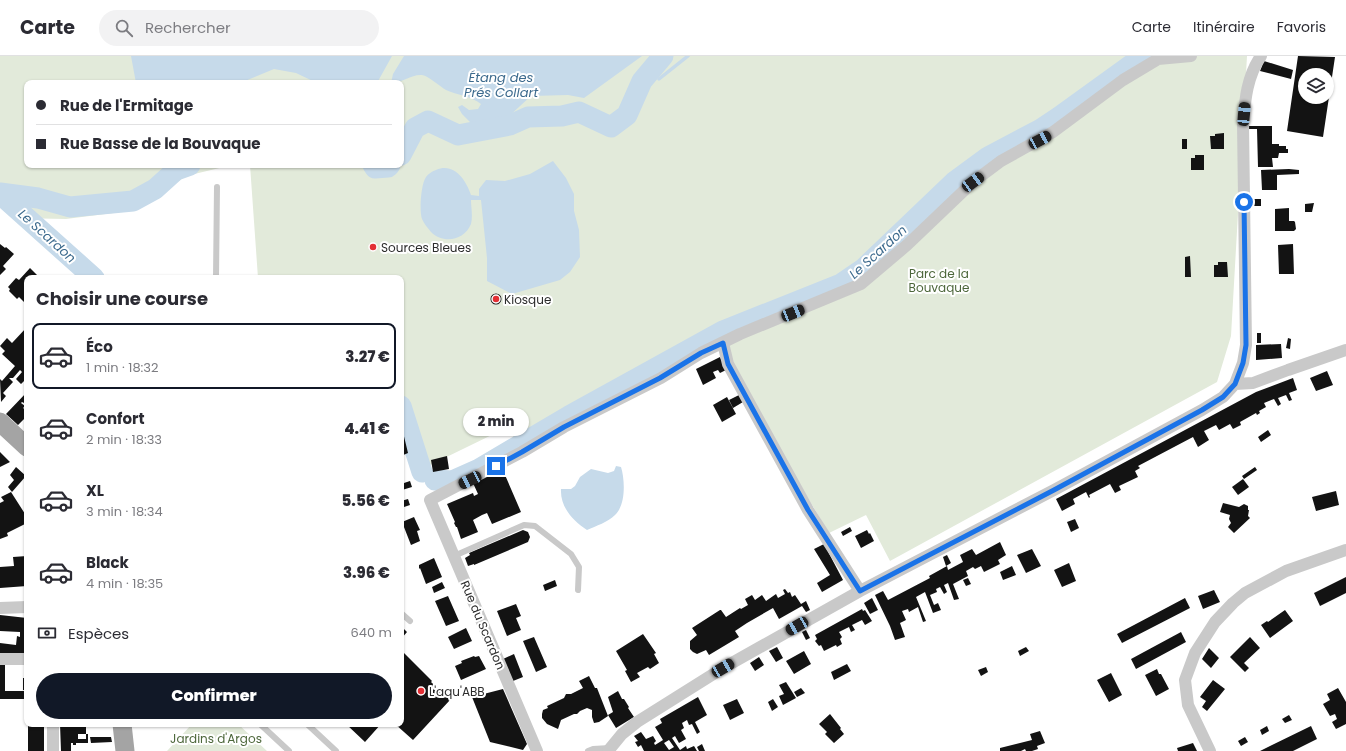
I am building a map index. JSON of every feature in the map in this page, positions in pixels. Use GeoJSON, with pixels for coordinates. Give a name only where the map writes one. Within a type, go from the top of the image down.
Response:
{"type":"FeatureCollection","features":[{"type":"Feature","properties":{"kind":"main road"},"geometry":{"type":"LineString","coordinates":[[0,422],[24,444]]}},
{"type":"Feature","properties":{"kind":"main road"},"geometry":{"type":"LineString","coordinates":[[0,437],[24,459]]}},
{"type":"Feature","properties":{"kind":"main road"},"geometry":{"type":"LineString","coordinates":[[122,727],[125,751]]}},
{"type":"Feature","properties":{"kind":"main road"},"geometry":{"type":"LineString","coordinates":[[132,727],[135,751]]}},
{"type":"Feature","properties":{"kind":"street"},"geometry":{"type":"LineString","coordinates":[[860,591],[796,489],[728,364],[723,343],[740,334],[861,284],[907,244],[973,182],[1001,161],[1053,132],[1123,80],[1158,59],[1191,56]]}},
{"type":"Feature","properties":{"kind":"street"},"geometry":{"type":"LineString","coordinates":[[611,750],[630,727],[723,668],[860,591],[1060,486],[1202,410],[1223,397],[1235,384],[1243,363],[1246,345],[1243,123],[1247,91],[1251,75],[1261,56]]}},
{"type":"Feature","properties":{"kind":"street","name":"Rue du Scardon"},"geometry":{"type":"LineString","coordinates":[[536,751],[430,500],[516,456],[564,427],[660,378],[701,353],[723,343]]}},
{"type":"Feature","properties":{"kind":"street"},"geometry":{"type":"LineString","coordinates":[[1235,384],[1253,383],[1346,350]]}},
{"type":"Feature","properties":{"kind":"street"},"geometry":{"type":"LineString","coordinates":[[1210,751],[1188,705],[1185,680],[1195,653],[1211,628],[1233,603],[1245,593],[1286,571],[1346,550]]}},
{"type":"Feature","properties":{"kind":"street"},"geometry":{"type":"LineString","coordinates":[[0,608],[24,607]]}},
{"type":"Feature","properties":{"kind":"street"},"geometry":{"type":"LineString","coordinates":[[0,658],[24,659]]}},
{"type":"Feature","properties":{"kind":"street"},"geometry":{"type":"LineString","coordinates":[[53,727],[53,751]]}},
{"type":"Feature","properties":{"kind":"lane"},"geometry":{"type":"LineString","coordinates":[[216,275],[217,187]]}},
{"type":"Feature","properties":{"kind":"lane"},"geometry":{"type":"LineString","coordinates":[[454,556],[524,525],[535,526],[571,554],[579,567],[578,590]]}},
{"type":"Feature","properties":{"kind":"lane"},"geometry":{"type":"LineString","coordinates":[[404,616],[410,621]]}},
{"type":"Feature","properties":{"kind":"lane"},"geometry":{"type":"LineString","coordinates":[[263,727],[289,751]]}},
{"type":"Feature","properties":{"kind":"lane"},"geometry":{"type":"LineString","coordinates":[[310,727],[336,751]]}},
{"type":"Feature","properties":{"kind":"lane"},"geometry":{"type":"LineString","coordinates":[[588,751],[593,749],[611,750]]}},
{"type":"Feature","properties":{"kind":"green space","name":"Parc de la Bouvaque"},"geometry":{"type":"Polygon","coordinates":[[[0,56],[1247,56],[1231,336],[1217,382],[890,561],[866,515],[829,533],[715,343],[523,445],[504,429],[426,467],[404,407],[404,275],[258,275],[250,168],[404,168],[404,80],[24,80],[24,168],[219,168],[186,176],[137,210],[66,219],[13,218],[0,206],[0,56]]]}},
{"type":"Feature","properties":{"kind":"green space","name":"Jardins d'Argos"},"geometry":{"type":"Polygon","coordinates":[[[189,727],[241,727],[267,751],[167,751],[189,727]]]}},
{"type":"Feature","properties":{"kind":"water"},"geometry":{"type":"Polygon","coordinates":[[[131,56],[392,56],[379,80],[311,80],[296,73],[274,69],[247,80],[135,80],[131,56]]]}},
{"type":"Feature","properties":{"kind":"water","name":"Étang des Prés Collart"},"geometry":{"type":"Polygon","coordinates":[[[404,56],[642,56],[584,98],[568,95],[531,96],[507,118],[472,124],[462,114],[458,107],[462,105],[469,110],[478,109],[481,104],[477,101],[446,90],[431,79],[422,75],[404,80],[392,80],[393,74],[404,56]]]}},
{"type":"Feature","properties":{"kind":"water"},"geometry":{"type":"Polygon","coordinates":[[[553,161],[566,178],[574,194],[574,211],[579,230],[580,257],[570,272],[560,280],[512,294],[487,281],[487,258],[481,200],[471,200],[471,224],[468,230],[453,239],[436,236],[431,232],[422,219],[421,204],[424,180],[435,170],[448,168],[454,170],[462,178],[471,195],[479,196],[479,189],[486,180],[505,181],[530,174],[553,161]]]}},
{"type":"Feature","properties":{"kind":"water"},"geometry":{"type":"Polygon","coordinates":[[[616,466],[621,467],[624,485],[623,499],[619,511],[602,524],[587,530],[568,513],[561,496],[561,489],[571,489],[575,486],[580,477],[591,469],[608,473],[614,471],[616,466]]]}},
{"type":"Feature","properties":{"kind":"building"},"geometry":{"type":"Polygon","coordinates":[[[1298,56],[1335,57],[1333,68],[1298,68],[1298,104],[1328,104],[1323,137],[1287,131],[1298,56]]]}},
{"type":"Feature","properties":{"kind":"building"},"geometry":{"type":"Polygon","coordinates":[[[1264,61],[1293,70],[1291,79],[1260,71],[1264,61]]]}},
{"type":"Feature","properties":{"kind":"building"},"geometry":{"type":"Polygon","coordinates":[[[1249,126],[1272,126],[1272,144],[1286,146],[1286,149],[1288,149],[1288,153],[1279,153],[1278,158],[1272,158],[1273,167],[1258,167],[1257,129],[1249,129],[1249,126]]]}},
{"type":"Feature","properties":{"kind":"building"},"geometry":{"type":"Polygon","coordinates":[[[1224,133],[1224,149],[1211,149],[1210,136],[1224,133]]]}},
{"type":"Feature","properties":{"kind":"building"},"geometry":{"type":"Polygon","coordinates":[[[1182,139],[1187,139],[1187,149],[1182,149],[1182,139]]]}},
{"type":"Feature","properties":{"kind":"building"},"geometry":{"type":"Polygon","coordinates":[[[1195,155],[1204,155],[1204,170],[1191,170],[1191,158],[1195,158],[1195,155]]]}},
{"type":"Feature","properties":{"kind":"building"},"geometry":{"type":"Polygon","coordinates":[[[1261,170],[1299,170],[1299,174],[1277,175],[1277,190],[1262,190],[1261,170]]]}},
{"type":"Feature","properties":{"kind":"building"},"geometry":{"type":"Polygon","coordinates":[[[1251,199],[1261,199],[1261,206],[1251,206],[1251,199]]]}},
{"type":"Feature","properties":{"kind":"building"},"geometry":{"type":"Polygon","coordinates":[[[1314,203],[1312,212],[1305,212],[1305,204],[1314,203]]]}},
{"type":"Feature","properties":{"kind":"building"},"geometry":{"type":"Polygon","coordinates":[[[1289,208],[1289,221],[1295,222],[1296,229],[1294,231],[1275,231],[1275,209],[1289,208]]]}},
{"type":"Feature","properties":{"kind":"building"},"geometry":{"type":"Polygon","coordinates":[[[0,244],[14,254],[3,266],[6,269],[0,275],[0,244]]]}},
{"type":"Feature","properties":{"kind":"building"},"geometry":{"type":"Polygon","coordinates":[[[1293,244],[1294,274],[1279,274],[1278,245],[1293,244]]]}},
{"type":"Feature","properties":{"kind":"building"},"geometry":{"type":"Polygon","coordinates":[[[1190,256],[1191,277],[1185,277],[1185,257],[1190,256]]]}},
{"type":"Feature","properties":{"kind":"building"},"geometry":{"type":"Polygon","coordinates":[[[1218,262],[1227,262],[1228,277],[1214,277],[1214,265],[1218,265],[1218,262]]]}},
{"type":"Feature","properties":{"kind":"building"},"geometry":{"type":"Polygon","coordinates":[[[30,268],[37,275],[24,275],[24,302],[19,297],[17,299],[9,291],[10,289],[8,287],[16,278],[19,280],[30,268]]]}},
{"type":"Feature","properties":{"kind":"building","name":"Kiosque"},"geometry":{"type":"Polygon","coordinates":[[[496,293],[500,295],[502,299],[500,303],[496,305],[492,303],[490,299],[492,295],[496,293]]]}},
{"type":"Feature","properties":{"kind":"building"},"geometry":{"type":"Polygon","coordinates":[[[24,330],[24,381],[21,384],[16,379],[22,372],[20,370],[13,378],[9,378],[13,382],[3,393],[6,396],[1,402],[0,379],[2,381],[15,366],[2,354],[5,351],[0,346],[7,338],[12,343],[24,330]]]}},
{"type":"Feature","properties":{"kind":"building"},"geometry":{"type":"Polygon","coordinates":[[[1257,333],[1261,333],[1261,343],[1257,343],[1257,333]]]}},
{"type":"Feature","properties":{"kind":"building"},"geometry":{"type":"Polygon","coordinates":[[[1288,338],[1291,339],[1290,349],[1286,348],[1288,338]]]}},
{"type":"Feature","properties":{"kind":"building"},"geometry":{"type":"Polygon","coordinates":[[[1281,344],[1282,358],[1256,360],[1256,345],[1281,344]]]}},
{"type":"Feature","properties":{"kind":"building"},"geometry":{"type":"Polygon","coordinates":[[[720,357],[726,370],[720,373],[718,370],[713,372],[716,378],[703,385],[696,369],[720,357]]]}},
{"type":"Feature","properties":{"kind":"building"},"geometry":{"type":"Polygon","coordinates":[[[1327,371],[1333,385],[1316,391],[1310,378],[1327,371]]]}},
{"type":"Feature","properties":{"kind":"building"},"geometry":{"type":"Polygon","coordinates":[[[1293,378],[1297,390],[1289,393],[1292,400],[1289,401],[1286,395],[1278,398],[1281,404],[1278,406],[1274,399],[1264,403],[1266,407],[1259,411],[1260,413],[1257,415],[1256,413],[1240,422],[1241,425],[1233,429],[1230,424],[1219,430],[1216,425],[1204,431],[1209,440],[1198,447],[1193,437],[1138,466],[1140,468],[1135,471],[1138,477],[1119,486],[1121,490],[1115,493],[1110,484],[1089,495],[1089,498],[1086,492],[1073,499],[1075,504],[1062,511],[1056,499],[1256,392],[1293,378]]]}},
{"type":"Feature","properties":{"kind":"building"},"geometry":{"type":"Polygon","coordinates":[[[24,395],[24,403],[21,403],[24,405],[24,419],[18,425],[6,414],[24,395]]]}},
{"type":"Feature","properties":{"kind":"building"},"geometry":{"type":"Polygon","coordinates":[[[739,395],[743,402],[733,408],[729,400],[739,395]]]}},
{"type":"Feature","properties":{"kind":"building"},"geometry":{"type":"Polygon","coordinates":[[[727,397],[736,414],[722,422],[713,405],[727,397]]]}},
{"type":"Feature","properties":{"kind":"building"},"geometry":{"type":"Polygon","coordinates":[[[1268,430],[1271,435],[1261,442],[1258,437],[1268,430]]]}},
{"type":"Feature","properties":{"kind":"building"},"geometry":{"type":"Polygon","coordinates":[[[404,436],[408,453],[404,455],[404,436]]]}},
{"type":"Feature","properties":{"kind":"building"},"geometry":{"type":"Polygon","coordinates":[[[0,452],[10,462],[0,467],[0,452]]]}},
{"type":"Feature","properties":{"kind":"building"},"geometry":{"type":"Polygon","coordinates":[[[447,456],[449,469],[433,472],[431,460],[447,456]]]}},
{"type":"Feature","properties":{"kind":"building"},"geometry":{"type":"Polygon","coordinates":[[[16,467],[24,474],[24,478],[12,492],[8,487],[14,480],[10,475],[16,467]]]}},
{"type":"Feature","properties":{"kind":"building"},"geometry":{"type":"Polygon","coordinates":[[[1255,467],[1257,470],[1244,479],[1242,476],[1255,467]]]}},
{"type":"Feature","properties":{"kind":"building"},"geometry":{"type":"Polygon","coordinates":[[[502,468],[521,512],[492,524],[487,513],[482,515],[473,520],[478,532],[461,539],[447,504],[473,493],[474,496],[478,494],[473,483],[502,468]]]}},
{"type":"Feature","properties":{"kind":"building"},"geometry":{"type":"Polygon","coordinates":[[[1243,479],[1249,487],[1238,495],[1232,487],[1243,479]]]}},
{"type":"Feature","properties":{"kind":"building"},"geometry":{"type":"Polygon","coordinates":[[[410,481],[412,487],[404,489],[404,483],[410,481]]]}},
{"type":"Feature","properties":{"kind":"building"},"geometry":{"type":"Polygon","coordinates":[[[1336,491],[1339,505],[1316,511],[1312,497],[1336,491]]]}},
{"type":"Feature","properties":{"kind":"building"},"geometry":{"type":"Polygon","coordinates":[[[11,492],[24,512],[24,524],[7,533],[8,536],[0,539],[0,503],[4,501],[1,497],[11,492]]]}},
{"type":"Feature","properties":{"kind":"building"},"geometry":{"type":"Polygon","coordinates":[[[408,499],[410,505],[404,507],[404,500],[408,499]]]}},
{"type":"Feature","properties":{"kind":"building"},"geometry":{"type":"Polygon","coordinates":[[[1223,503],[1239,507],[1244,504],[1248,506],[1248,516],[1250,518],[1234,533],[1228,527],[1231,523],[1229,519],[1230,515],[1220,512],[1223,503]]]}},
{"type":"Feature","properties":{"kind":"building"},"geometry":{"type":"Polygon","coordinates":[[[414,517],[420,530],[417,531],[420,541],[411,545],[404,527],[404,521],[414,517]]]}},
{"type":"Feature","properties":{"kind":"building"},"geometry":{"type":"Polygon","coordinates":[[[1075,519],[1079,528],[1071,532],[1067,522],[1075,519]]]}},
{"type":"Feature","properties":{"kind":"building"},"geometry":{"type":"Polygon","coordinates":[[[850,527],[852,531],[843,536],[841,532],[850,527]]]}},
{"type":"Feature","properties":{"kind":"building"},"geometry":{"type":"Polygon","coordinates":[[[523,530],[528,532],[530,537],[528,542],[474,565],[468,566],[465,558],[470,555],[469,553],[523,530]]]}},
{"type":"Feature","properties":{"kind":"building"},"geometry":{"type":"Polygon","coordinates":[[[867,530],[874,541],[861,548],[855,536],[867,530]]]}},
{"type":"Feature","properties":{"kind":"building"},"geometry":{"type":"Polygon","coordinates":[[[1000,542],[1006,555],[998,560],[1000,564],[984,572],[981,566],[975,569],[973,567],[966,571],[968,576],[953,584],[959,599],[954,600],[948,583],[944,585],[947,592],[944,594],[940,587],[936,589],[937,592],[930,595],[934,605],[938,603],[941,610],[933,613],[925,592],[916,597],[926,621],[923,622],[918,607],[909,612],[908,609],[902,611],[906,620],[900,623],[905,637],[895,640],[875,595],[883,591],[888,600],[930,578],[929,576],[947,566],[948,570],[963,562],[960,555],[972,549],[976,555],[1000,542]]]}},
{"type":"Feature","properties":{"kind":"building"},"geometry":{"type":"Polygon","coordinates":[[[824,544],[843,580],[822,592],[817,583],[830,575],[814,549],[824,544]]]}},
{"type":"Feature","properties":{"kind":"building"},"geometry":{"type":"Polygon","coordinates":[[[1032,549],[1041,566],[1026,573],[1017,555],[1032,549]]]}},
{"type":"Feature","properties":{"kind":"building"},"geometry":{"type":"Polygon","coordinates":[[[947,555],[951,563],[946,566],[943,557],[947,555]]]}},
{"type":"Feature","properties":{"kind":"building"},"geometry":{"type":"Polygon","coordinates":[[[24,556],[24,586],[0,588],[0,567],[14,566],[13,557],[24,556]]]}},
{"type":"Feature","properties":{"kind":"building"},"geometry":{"type":"Polygon","coordinates":[[[434,558],[442,577],[426,584],[420,568],[419,569],[419,565],[434,558]]]}},
{"type":"Feature","properties":{"kind":"building"},"geometry":{"type":"Polygon","coordinates":[[[1069,563],[1076,581],[1062,587],[1054,570],[1069,563]]]}},
{"type":"Feature","properties":{"kind":"building"},"geometry":{"type":"Polygon","coordinates":[[[1012,566],[1016,575],[1003,580],[1000,572],[1012,566]]]}},
{"type":"Feature","properties":{"kind":"building"},"geometry":{"type":"Polygon","coordinates":[[[1346,577],[1346,593],[1320,606],[1314,593],[1346,577]]]}},
{"type":"Feature","properties":{"kind":"building"},"geometry":{"type":"Polygon","coordinates":[[[968,578],[971,584],[966,586],[963,580],[968,578]]]}},
{"type":"Feature","properties":{"kind":"building"},"geometry":{"type":"Polygon","coordinates":[[[555,580],[557,586],[545,591],[543,585],[555,580]]]}},
{"type":"Feature","properties":{"kind":"building"},"geometry":{"type":"Polygon","coordinates":[[[442,582],[445,588],[434,593],[432,587],[442,582]]]}},
{"type":"Feature","properties":{"kind":"building"},"geometry":{"type":"Polygon","coordinates":[[[785,589],[788,593],[790,592],[792,597],[795,595],[801,604],[806,601],[810,610],[806,612],[802,606],[779,619],[773,608],[735,631],[739,637],[709,655],[706,650],[697,654],[690,649],[690,641],[697,635],[692,628],[720,610],[726,617],[748,605],[745,599],[752,595],[755,600],[762,595],[766,601],[776,594],[778,598],[785,594],[783,590],[785,589]]]}},
{"type":"Feature","properties":{"kind":"building"},"geometry":{"type":"Polygon","coordinates":[[[1214,590],[1220,602],[1203,609],[1198,596],[1214,590]]]}},
{"type":"Feature","properties":{"kind":"building"},"geometry":{"type":"Polygon","coordinates":[[[448,596],[459,621],[446,626],[435,601],[448,596]]]}},
{"type":"Feature","properties":{"kind":"building"},"geometry":{"type":"Polygon","coordinates":[[[872,598],[878,610],[870,614],[864,603],[872,598]]]}},
{"type":"Feature","properties":{"kind":"building"},"geometry":{"type":"Polygon","coordinates":[[[1185,598],[1190,608],[1122,643],[1117,634],[1185,598]]]}},
{"type":"Feature","properties":{"kind":"building"},"geometry":{"type":"Polygon","coordinates":[[[516,604],[521,616],[516,618],[521,630],[507,636],[497,611],[516,604]]]}},
{"type":"Feature","properties":{"kind":"building"},"geometry":{"type":"Polygon","coordinates":[[[862,609],[863,611],[865,610],[872,621],[865,625],[862,620],[852,625],[855,630],[851,632],[849,627],[839,632],[842,637],[840,639],[842,644],[837,647],[836,645],[824,651],[821,645],[819,646],[815,641],[817,639],[815,635],[862,609]]]}},
{"type":"Feature","properties":{"kind":"building"},"geometry":{"type":"Polygon","coordinates":[[[1285,610],[1293,621],[1270,638],[1261,625],[1285,610]]]}},
{"type":"Feature","properties":{"kind":"building"},"geometry":{"type":"Polygon","coordinates":[[[0,615],[24,618],[24,656],[0,654],[0,643],[16,645],[17,636],[20,637],[20,632],[0,631],[0,615]]]}},
{"type":"Feature","properties":{"kind":"building"},"geometry":{"type":"Polygon","coordinates":[[[466,628],[472,641],[454,649],[448,637],[466,628]]]}},
{"type":"Feature","properties":{"kind":"building"},"geometry":{"type":"Polygon","coordinates":[[[806,630],[810,638],[806,640],[802,632],[806,630]]]}},
{"type":"Feature","properties":{"kind":"building"},"geometry":{"type":"Polygon","coordinates":[[[1181,632],[1186,642],[1136,669],[1131,659],[1181,632]]]}},
{"type":"Feature","properties":{"kind":"building"},"geometry":{"type":"Polygon","coordinates":[[[643,634],[656,653],[654,654],[659,663],[650,669],[648,667],[637,673],[640,677],[631,682],[625,671],[627,670],[616,651],[643,634]]]}},
{"type":"Feature","properties":{"kind":"building"},"geometry":{"type":"Polygon","coordinates":[[[534,637],[547,667],[536,672],[523,641],[534,637]]]}},
{"type":"Feature","properties":{"kind":"building"},"geometry":{"type":"Polygon","coordinates":[[[1250,637],[1260,648],[1244,663],[1249,668],[1245,672],[1230,657],[1250,637]]]}},
{"type":"Feature","properties":{"kind":"building"},"geometry":{"type":"Polygon","coordinates":[[[777,647],[783,658],[776,662],[769,651],[777,647]]]}},
{"type":"Feature","properties":{"kind":"building"},"geometry":{"type":"Polygon","coordinates":[[[1026,647],[1029,651],[1020,656],[1018,651],[1026,647]]]}},
{"type":"Feature","properties":{"kind":"building"},"geometry":{"type":"Polygon","coordinates":[[[1209,648],[1219,658],[1211,668],[1202,659],[1209,648]]]}},
{"type":"Feature","properties":{"kind":"building"},"geometry":{"type":"Polygon","coordinates":[[[804,651],[811,664],[794,674],[786,661],[804,651]]]}},
{"type":"Feature","properties":{"kind":"building","name":"L'aqu'ABB"},"geometry":{"type":"Polygon","coordinates":[[[404,653],[450,700],[413,740],[398,727],[404,727],[404,653]]]}},
{"type":"Feature","properties":{"kind":"building"},"geometry":{"type":"Polygon","coordinates":[[[514,654],[523,677],[513,681],[503,659],[514,654]]]}},
{"type":"Feature","properties":{"kind":"building"},"geometry":{"type":"Polygon","coordinates":[[[474,656],[479,656],[486,669],[461,680],[455,666],[462,663],[461,661],[474,656]]]}},
{"type":"Feature","properties":{"kind":"building"},"geometry":{"type":"Polygon","coordinates":[[[759,657],[764,665],[755,671],[750,663],[759,657]]]}},
{"type":"Feature","properties":{"kind":"building"},"geometry":{"type":"Polygon","coordinates":[[[0,664],[5,664],[5,691],[24,691],[24,699],[0,699],[0,664]]]}},
{"type":"Feature","properties":{"kind":"building"},"geometry":{"type":"Polygon","coordinates":[[[847,664],[851,671],[834,680],[831,672],[847,664]]]}},
{"type":"Feature","properties":{"kind":"building"},"geometry":{"type":"Polygon","coordinates":[[[986,667],[988,672],[981,676],[978,670],[986,667]]]}},
{"type":"Feature","properties":{"kind":"building"},"geometry":{"type":"Polygon","coordinates":[[[1157,669],[1169,689],[1156,696],[1145,675],[1157,669]]]}},
{"type":"Feature","properties":{"kind":"building"},"geometry":{"type":"Polygon","coordinates":[[[1111,673],[1122,695],[1109,702],[1097,680],[1111,673]]]}},
{"type":"Feature","properties":{"kind":"building"},"geometry":{"type":"Polygon","coordinates":[[[589,676],[595,688],[597,688],[608,716],[599,722],[594,723],[592,710],[587,708],[577,714],[561,720],[558,729],[547,724],[542,718],[543,710],[548,708],[547,706],[564,698],[566,694],[571,694],[583,688],[579,681],[589,676]]]}},
{"type":"Feature","properties":{"kind":"building"},"geometry":{"type":"Polygon","coordinates":[[[23,678],[24,678],[24,690],[23,678]]]}},
{"type":"Feature","properties":{"kind":"building"},"geometry":{"type":"Polygon","coordinates":[[[1213,680],[1225,689],[1207,711],[1202,707],[1206,701],[1200,697],[1213,680]]]}},
{"type":"Feature","properties":{"kind":"building"},"geometry":{"type":"Polygon","coordinates":[[[786,682],[796,698],[783,705],[779,696],[784,694],[779,685],[786,682]]]}},
{"type":"Feature","properties":{"kind":"building"},"geometry":{"type":"Polygon","coordinates":[[[801,688],[805,693],[797,697],[794,692],[801,688]]]}},
{"type":"Feature","properties":{"kind":"building"},"geometry":{"type":"Polygon","coordinates":[[[1338,688],[1346,702],[1346,724],[1336,729],[1332,722],[1337,719],[1335,714],[1330,716],[1323,704],[1330,700],[1327,694],[1338,688]]]}},
{"type":"Feature","properties":{"kind":"building"},"geometry":{"type":"Polygon","coordinates":[[[503,689],[527,744],[523,750],[490,742],[472,697],[503,689]]]}},
{"type":"Feature","properties":{"kind":"building"},"geometry":{"type":"Polygon","coordinates":[[[618,691],[634,717],[616,728],[608,715],[613,712],[608,697],[618,691]]]}},
{"type":"Feature","properties":{"kind":"building"},"geometry":{"type":"Polygon","coordinates":[[[698,697],[707,715],[695,722],[700,732],[697,734],[692,724],[689,725],[687,720],[682,723],[684,728],[681,730],[686,739],[679,743],[675,736],[672,738],[680,750],[686,746],[687,749],[694,746],[697,751],[644,751],[641,745],[638,747],[635,742],[638,741],[634,736],[641,732],[646,739],[653,736],[656,741],[654,743],[655,745],[663,740],[655,727],[662,723],[660,719],[698,697]],[[669,740],[664,743],[669,750],[674,747],[669,740]]]}},
{"type":"Feature","properties":{"kind":"building"},"geometry":{"type":"Polygon","coordinates":[[[737,699],[744,713],[730,720],[723,705],[737,699]]]}},
{"type":"Feature","properties":{"kind":"building"},"geometry":{"type":"Polygon","coordinates":[[[773,699],[778,707],[772,711],[768,702],[773,699]]]}},
{"type":"Feature","properties":{"kind":"building"},"geometry":{"type":"Polygon","coordinates":[[[830,714],[844,734],[834,743],[825,734],[827,732],[819,724],[830,714]]]}},
{"type":"Feature","properties":{"kind":"building"},"geometry":{"type":"Polygon","coordinates":[[[1289,715],[1292,720],[1285,723],[1282,719],[1289,715]]]}},
{"type":"Feature","properties":{"kind":"building"},"geometry":{"type":"Polygon","coordinates":[[[1267,726],[1269,731],[1262,735],[1260,730],[1267,726]]]}},
{"type":"Feature","properties":{"kind":"building"},"geometry":{"type":"Polygon","coordinates":[[[1311,726],[1317,739],[1293,751],[1260,751],[1311,726]]]}},
{"type":"Feature","properties":{"kind":"building"},"geometry":{"type":"Polygon","coordinates":[[[28,727],[44,727],[44,751],[28,751],[28,727]]]}},
{"type":"Feature","properties":{"kind":"building"},"geometry":{"type":"Polygon","coordinates":[[[60,727],[86,727],[88,743],[76,743],[76,745],[73,745],[73,743],[71,743],[71,751],[61,751],[60,727]],[[78,734],[78,739],[86,739],[86,734],[78,734]]]}},
{"type":"Feature","properties":{"kind":"building"},"geometry":{"type":"Polygon","coordinates":[[[349,727],[378,727],[365,742],[349,727]]]}},
{"type":"Feature","properties":{"kind":"building"},"geometry":{"type":"Polygon","coordinates":[[[1040,731],[1045,743],[1037,746],[1038,749],[1032,751],[1026,751],[1025,749],[1021,751],[1000,751],[1000,748],[1032,740],[1030,734],[1040,731]]]}},
{"type":"Feature","properties":{"kind":"building"},"geometry":{"type":"Polygon","coordinates":[[[90,737],[111,737],[112,742],[91,743],[90,737]]]}},
{"type":"Feature","properties":{"kind":"building"},"geometry":{"type":"Polygon","coordinates":[[[1245,737],[1248,742],[1241,746],[1238,741],[1245,737]]]}},
{"type":"Feature","properties":{"kind":"building"},"geometry":{"type":"Polygon","coordinates":[[[1193,743],[1197,751],[1178,751],[1177,748],[1193,743]]]}},
{"type":"Feature","properties":{"kind":"building"},"geometry":{"type":"Polygon","coordinates":[[[702,744],[705,751],[699,751],[697,747],[702,744]]]}},
{"type":"Feature","properties":{"kind":"waterway"},"geometry":{"type":"LineString","coordinates":[[404,149],[415,128],[428,121],[458,135],[510,125],[528,117],[562,116],[579,112],[611,127],[627,115],[642,81],[663,56]]}},
{"type":"Feature","properties":{"kind":"waterway"},"geometry":{"type":"LineString","coordinates":[[659,79],[688,56]]}},
{"type":"Feature","properties":{"kind":"waterway","name":"Le Scardon"},"geometry":{"type":"LineString","coordinates":[[435,480],[452,481],[479,469],[569,416],[723,331],[841,284],[863,269],[954,182],[988,157],[1041,129],[1131,65],[1148,56]]}},
{"type":"Feature","properties":{"kind":"waterway"},"geometry":{"type":"LineString","coordinates":[[642,81],[647,80]]}},
{"type":"Feature","properties":{"kind":"waterway"},"geometry":{"type":"LineString","coordinates":[[0,193],[38,198],[70,207],[133,201],[155,189],[176,170],[182,168]]}},
{"type":"Feature","properties":{"kind":"waterway","name":"Le Scardon"},"geometry":{"type":"LineString","coordinates":[[0,194],[91,275]]}},
{"type":"Feature","properties":{"kind":"waterway","name":"Le Scardon"},"geometry":{"type":"LineString","coordinates":[[404,415],[422,472]]}},
{"type":"Feature","properties":{"kind":"place","name":"Sources Bleues"},"geometry":{"type":"Point","coordinates":[373,247]}},
{"type":"Feature","properties":{"kind":"place","name":"Kiosque"},"geometry":{"type":"Point","coordinates":[496,299]}},
{"type":"Feature","properties":{"kind":"place","name":"L'aqu'ABB"},"geometry":{"type":"Point","coordinates":[421,691]}},
{"type":"Feature","properties":{"kind":"route"},"geometry":{"type":"LineString","coordinates":[[496,466],[564,427],[660,378],[701,353],[723,343],[728,364],[800,497],[860,591],[1148,440],[1223,397],[1235,384],[1243,363],[1246,345],[1244,202]]}}]}
